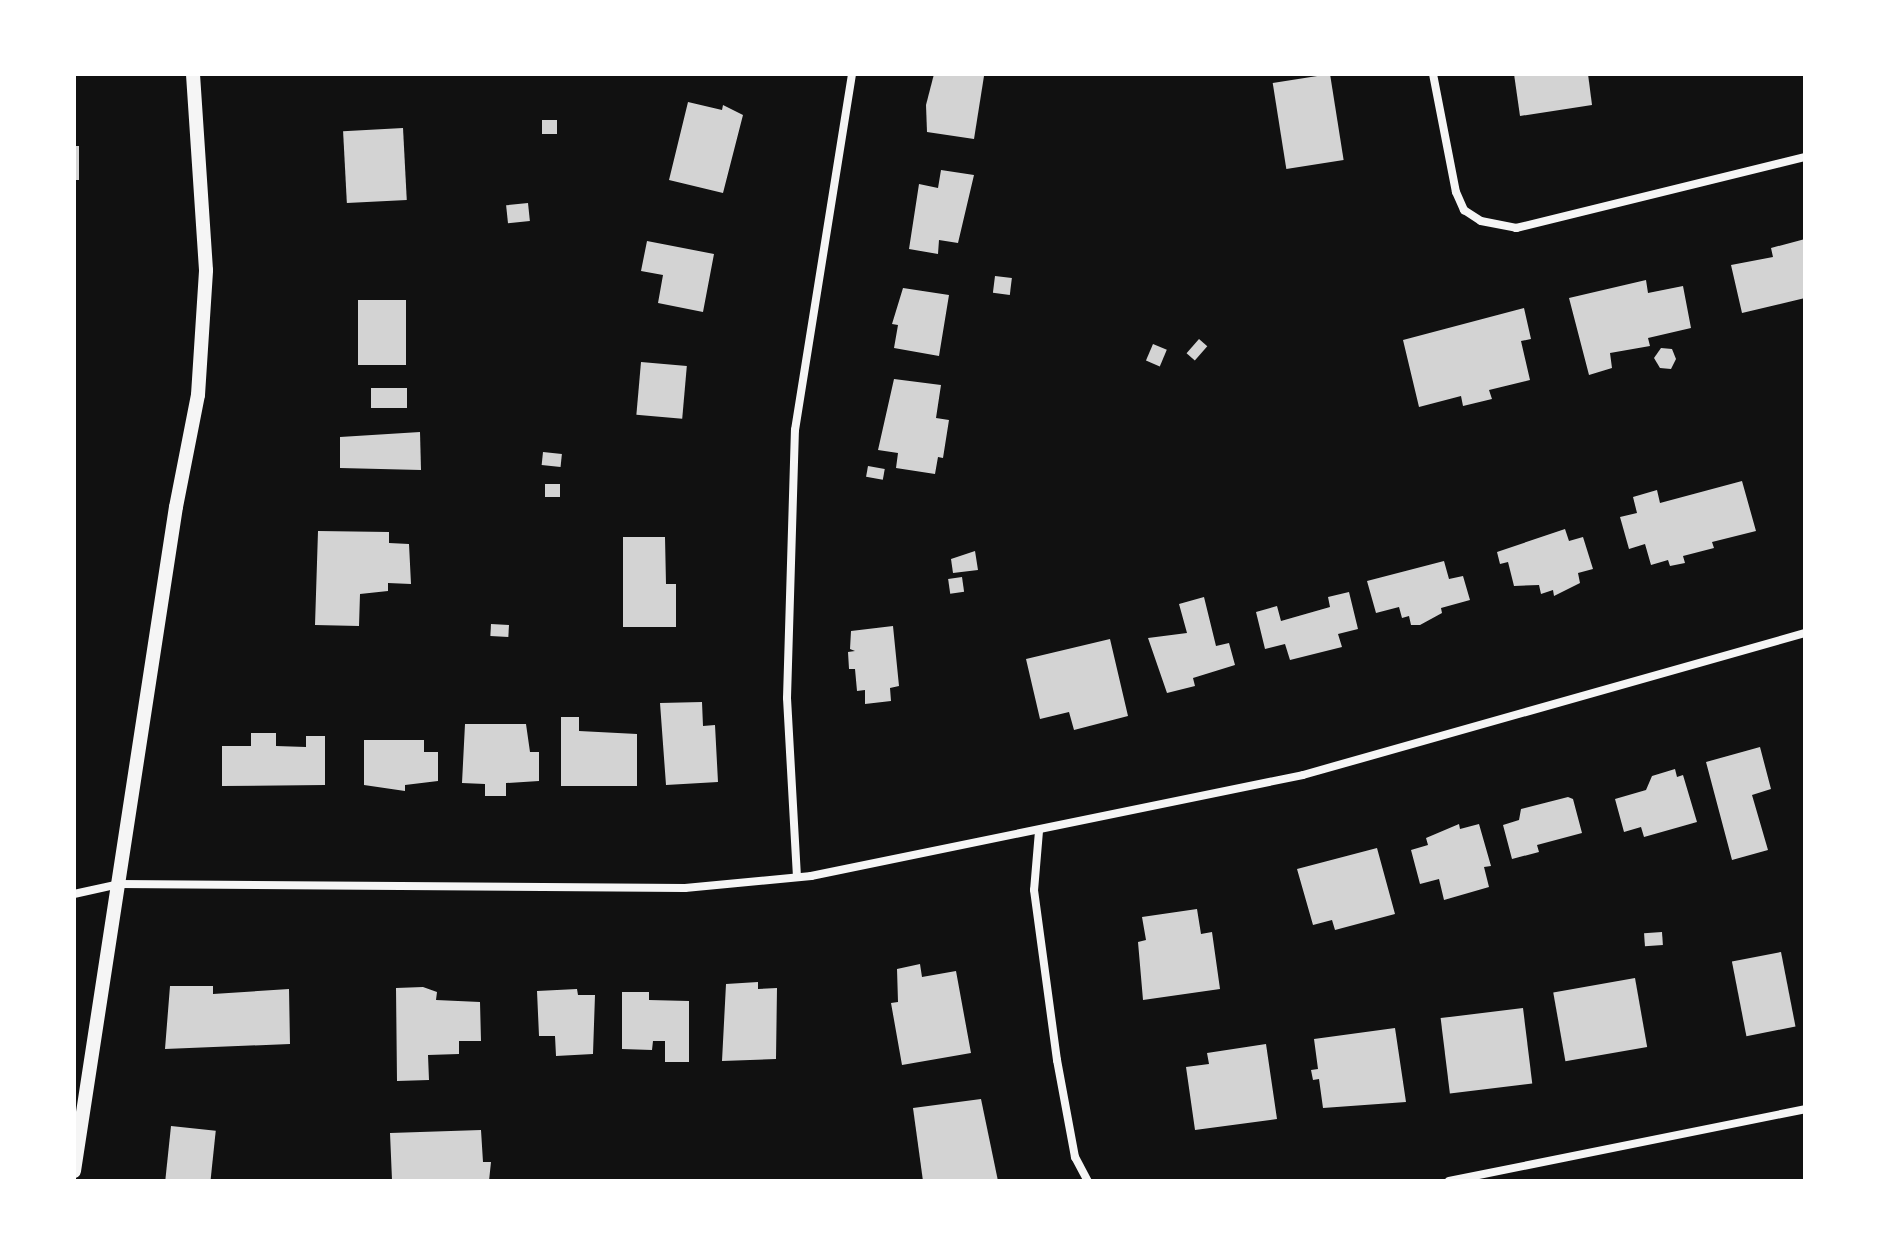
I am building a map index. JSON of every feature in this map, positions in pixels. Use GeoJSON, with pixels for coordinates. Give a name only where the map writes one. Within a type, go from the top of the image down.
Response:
{"type":"FeatureCollection","features":[{"type":"Feature","properties":{"kind":"street"},"geometry":{"type":"LineString","coordinates":[[74,1171],[176,507],[198,395],[206,270],[193,74]]}},
{"type":"Feature","properties":{"kind":"street"},"geometry":{"type":"LineString","coordinates":[[797,877],[787,698],[795,430],[852,74]]}},
{"type":"Feature","properties":{"kind":"street"},"geometry":{"type":"LineString","coordinates":[[1433,74],[1456,192],[1464,210],[1481,221],[1516,228],[1805,157]]}},
{"type":"Feature","properties":{"kind":"street"},"geometry":{"type":"LineString","coordinates":[[74,894],[119,884],[685,888],[797,877],[1039,831],[1303,775],[1805,633]]}},
{"type":"Feature","properties":{"kind":"street"},"geometry":{"type":"LineString","coordinates":[[1039,831],[1034,890],[1055,1045],[1075,1157],[1088,1181]]}},
{"type":"Feature","properties":{"kind":"street"},"geometry":{"type":"LineString","coordinates":[[1449,1181],[1805,1109]]}},
{"type":"Feature","properties":{"kind":"building"},"geometry":{"type":"Polygon","coordinates":[[[934,74],[984,76],[974,139],[927,132],[926,105],[934,74]]]}},
{"type":"Feature","properties":{"kind":"building"},"geometry":{"type":"Polygon","coordinates":[[[1330,74],[1344,160],[1286,169],[1273,83],[1330,74]]]}},
{"type":"Feature","properties":{"kind":"building"},"geometry":{"type":"Polygon","coordinates":[[[1514,74],[1588,74],[1592,105],[1520,116],[1514,74]]]}},
{"type":"Feature","properties":{"kind":"building"},"geometry":{"type":"Polygon","coordinates":[[[688,102],[722,110],[723,105],[743,115],[723,193],[669,180],[688,102]]]}},
{"type":"Feature","properties":{"kind":"building"},"geometry":{"type":"Polygon","coordinates":[[[542,120],[557,120],[557,134],[542,134],[542,120]]]}},
{"type":"Feature","properties":{"kind":"building"},"geometry":{"type":"Polygon","coordinates":[[[403,128],[407,200],[347,203],[343,131],[403,128]]]}},
{"type":"Feature","properties":{"kind":"building"},"geometry":{"type":"Polygon","coordinates":[[[74,146],[79,146],[79,180],[74,180],[74,146]]]}},
{"type":"Feature","properties":{"kind":"building"},"geometry":{"type":"Polygon","coordinates":[[[941,170],[974,175],[958,243],[939,240],[938,254],[909,249],[919,184],[938,188],[941,170]]]}},
{"type":"Feature","properties":{"kind":"building"},"geometry":{"type":"Polygon","coordinates":[[[528,203],[530,221],[508,223],[506,205],[528,203]]]}},
{"type":"Feature","properties":{"kind":"building"},"geometry":{"type":"Polygon","coordinates":[[[1805,239],[1805,298],[1742,313],[1731,265],[1773,257],[1771,248],[1805,239]]]}},
{"type":"Feature","properties":{"kind":"building"},"geometry":{"type":"Polygon","coordinates":[[[647,241],[714,254],[703,312],[658,303],[663,275],[641,271],[647,241]]]}},
{"type":"Feature","properties":{"kind":"building"},"geometry":{"type":"Polygon","coordinates":[[[995,276],[1012,278],[1010,295],[993,293],[995,276]]]}},
{"type":"Feature","properties":{"kind":"building"},"geometry":{"type":"Polygon","coordinates":[[[1646,280],[1648,293],[1683,286],[1691,328],[1648,338],[1650,346],[1610,353],[1612,368],[1589,375],[1569,298],[1646,280]]]}},
{"type":"Feature","properties":{"kind":"building"},"geometry":{"type":"Polygon","coordinates":[[[903,288],[949,295],[939,356],[894,348],[898,325],[892,324],[903,288]]]}},
{"type":"Feature","properties":{"kind":"building"},"geometry":{"type":"Polygon","coordinates":[[[358,300],[406,300],[406,365],[358,365],[358,300]]]}},
{"type":"Feature","properties":{"kind":"building"},"geometry":{"type":"Polygon","coordinates":[[[1524,308],[1531,339],[1521,341],[1530,380],[1489,390],[1492,399],[1463,406],[1461,396],[1419,407],[1403,340],[1524,308]]]}},
{"type":"Feature","properties":{"kind":"building"},"geometry":{"type":"Polygon","coordinates":[[[1199,339],[1207,346],[1195,361],[1187,353],[1199,339]]]}},
{"type":"Feature","properties":{"kind":"building"},"geometry":{"type":"Polygon","coordinates":[[[1153,344],[1167,350],[1160,366],[1146,361],[1153,344]]]}},
{"type":"Feature","properties":{"kind":"building"},"geometry":{"type":"Polygon","coordinates":[[[1661,348],[1672,349],[1676,359],[1671,369],[1660,368],[1654,358],[1661,348]]]}},
{"type":"Feature","properties":{"kind":"building"},"geometry":{"type":"Polygon","coordinates":[[[641,362],[687,366],[682,419],[636,415],[641,362]]]}},
{"type":"Feature","properties":{"kind":"building"},"geometry":{"type":"Polygon","coordinates":[[[894,379],[941,385],[936,418],[949,420],[943,458],[938,457],[935,474],[896,468],[898,453],[878,450],[894,379]]]}},
{"type":"Feature","properties":{"kind":"building"},"geometry":{"type":"Polygon","coordinates":[[[371,388],[407,388],[407,408],[371,408],[371,388]]]}},
{"type":"Feature","properties":{"kind":"building"},"geometry":{"type":"Polygon","coordinates":[[[420,432],[421,470],[340,468],[340,437],[420,432]]]}},
{"type":"Feature","properties":{"kind":"building"},"geometry":{"type":"Polygon","coordinates":[[[543,452],[562,454],[561,467],[542,465],[543,452]]]}},
{"type":"Feature","properties":{"kind":"building"},"geometry":{"type":"Polygon","coordinates":[[[868,466],[885,469],[883,480],[866,477],[868,466]]]}},
{"type":"Feature","properties":{"kind":"building"},"geometry":{"type":"Polygon","coordinates":[[[1742,481],[1756,531],[1712,542],[1714,548],[1683,556],[1685,563],[1670,566],[1668,560],[1651,565],[1645,544],[1629,549],[1620,517],[1637,513],[1633,497],[1657,490],[1660,503],[1742,481]]]}},
{"type":"Feature","properties":{"kind":"building"},"geometry":{"type":"Polygon","coordinates":[[[545,484],[560,484],[560,497],[545,497],[545,484]]]}},
{"type":"Feature","properties":{"kind":"building"},"geometry":{"type":"Polygon","coordinates":[[[1565,529],[1569,541],[1583,537],[1593,569],[1578,573],[1580,583],[1554,596],[1553,590],[1541,594],[1539,585],[1514,586],[1508,562],[1500,564],[1497,552],[1565,529]]]}},
{"type":"Feature","properties":{"kind":"building"},"geometry":{"type":"Polygon","coordinates":[[[318,531],[389,532],[389,543],[409,544],[411,584],[388,583],[388,591],[360,594],[359,626],[315,625],[318,531]]]}},
{"type":"Feature","properties":{"kind":"building"},"geometry":{"type":"Polygon","coordinates":[[[623,537],[665,537],[666,584],[676,584],[676,627],[623,627],[623,537]]]}},
{"type":"Feature","properties":{"kind":"building"},"geometry":{"type":"Polygon","coordinates":[[[975,551],[978,570],[953,573],[951,559],[975,551]]]}},
{"type":"Feature","properties":{"kind":"building"},"geometry":{"type":"Polygon","coordinates":[[[1444,561],[1449,579],[1463,576],[1470,600],[1441,608],[1442,613],[1420,625],[1411,625],[1409,616],[1402,618],[1399,607],[1376,613],[1367,581],[1444,561]]]}},
{"type":"Feature","properties":{"kind":"building"},"geometry":{"type":"Polygon","coordinates":[[[962,577],[964,592],[950,594],[948,579],[962,577]]]}},
{"type":"Feature","properties":{"kind":"building"},"geometry":{"type":"Polygon","coordinates":[[[1349,592],[1358,629],[1338,634],[1342,647],[1290,660],[1285,644],[1265,649],[1256,612],[1277,606],[1281,621],[1330,607],[1328,597],[1349,592]]]}},
{"type":"Feature","properties":{"kind":"building"},"geometry":{"type":"Polygon","coordinates":[[[1204,597],[1216,646],[1229,643],[1235,665],[1193,678],[1195,686],[1167,693],[1148,638],[1187,633],[1179,604],[1204,597]]]}},
{"type":"Feature","properties":{"kind":"building"},"geometry":{"type":"Polygon","coordinates":[[[491,624],[509,625],[508,637],[490,636],[491,624]]]}},
{"type":"Feature","properties":{"kind":"building"},"geometry":{"type":"Polygon","coordinates":[[[893,626],[899,686],[890,688],[891,701],[865,704],[865,690],[857,691],[855,669],[849,669],[848,652],[855,651],[850,649],[851,631],[893,626]]]}},
{"type":"Feature","properties":{"kind":"building"},"geometry":{"type":"Polygon","coordinates":[[[1110,639],[1128,716],[1074,730],[1069,712],[1040,719],[1026,659],[1110,639]]]}},
{"type":"Feature","properties":{"kind":"building"},"geometry":{"type":"Polygon","coordinates":[[[702,702],[703,726],[715,725],[718,782],[666,785],[660,703],[702,702]]]}},
{"type":"Feature","properties":{"kind":"building"},"geometry":{"type":"Polygon","coordinates":[[[561,717],[579,717],[579,731],[637,734],[637,786],[561,786],[561,717]]]}},
{"type":"Feature","properties":{"kind":"building"},"geometry":{"type":"Polygon","coordinates":[[[465,724],[526,724],[530,752],[539,752],[539,781],[506,783],[506,796],[485,796],[485,784],[462,783],[465,724]]]}},
{"type":"Feature","properties":{"kind":"building"},"geometry":{"type":"Polygon","coordinates":[[[251,733],[276,733],[276,746],[306,747],[306,736],[325,736],[325,785],[222,786],[222,746],[251,746],[251,733]]]}},
{"type":"Feature","properties":{"kind":"building"},"geometry":{"type":"Polygon","coordinates":[[[364,740],[424,740],[424,752],[438,752],[438,781],[405,785],[405,791],[364,785],[364,740]]]}},
{"type":"Feature","properties":{"kind":"building"},"geometry":{"type":"Polygon","coordinates":[[[1760,747],[1771,789],[1752,795],[1768,850],[1732,860],[1706,762],[1760,747]]]}},
{"type":"Feature","properties":{"kind":"building"},"geometry":{"type":"Polygon","coordinates":[[[1675,769],[1677,777],[1683,775],[1697,822],[1644,837],[1641,827],[1624,832],[1615,799],[1646,790],[1652,776],[1675,769]]]}},
{"type":"Feature","properties":{"kind":"building"},"geometry":{"type":"Polygon","coordinates":[[[1568,797],[1573,799],[1582,833],[1537,845],[1539,852],[1512,859],[1503,825],[1519,820],[1521,809],[1568,797]]]}},
{"type":"Feature","properties":{"kind":"building"},"geometry":{"type":"Polygon","coordinates":[[[1459,824],[1460,829],[1479,824],[1491,866],[1484,867],[1489,887],[1444,900],[1439,879],[1420,884],[1411,850],[1428,845],[1426,838],[1459,824]]]}},
{"type":"Feature","properties":{"kind":"building"},"geometry":{"type":"Polygon","coordinates":[[[1377,848],[1395,914],[1335,930],[1332,920],[1313,925],[1297,869],[1377,848]]]}},
{"type":"Feature","properties":{"kind":"building"},"geometry":{"type":"Polygon","coordinates":[[[1197,909],[1201,934],[1212,932],[1220,989],[1143,1000],[1138,942],[1146,940],[1142,917],[1197,909]]]}},
{"type":"Feature","properties":{"kind":"building"},"geometry":{"type":"Polygon","coordinates":[[[1662,932],[1663,945],[1645,946],[1644,933],[1662,932]]]}},
{"type":"Feature","properties":{"kind":"building"},"geometry":{"type":"Polygon","coordinates":[[[1781,952],[1796,1027],[1746,1036],[1732,962],[1781,952]]]}},
{"type":"Feature","properties":{"kind":"building"},"geometry":{"type":"Polygon","coordinates":[[[920,964],[922,977],[956,971],[971,1053],[902,1065],[891,1003],[898,1002],[897,969],[920,964]]]}},
{"type":"Feature","properties":{"kind":"building"},"geometry":{"type":"Polygon","coordinates":[[[1635,978],[1647,1047],[1565,1061],[1553,992],[1635,978]]]}},
{"type":"Feature","properties":{"kind":"building"},"geometry":{"type":"Polygon","coordinates":[[[758,982],[758,989],[777,988],[776,1059],[722,1061],[726,984],[758,982]]]}},
{"type":"Feature","properties":{"kind":"building"},"geometry":{"type":"Polygon","coordinates":[[[170,986],[213,986],[213,994],[289,989],[290,1044],[165,1049],[170,986]]]}},
{"type":"Feature","properties":{"kind":"building"},"geometry":{"type":"Polygon","coordinates":[[[423,987],[437,992],[436,1000],[480,1002],[481,1041],[459,1041],[459,1054],[428,1055],[429,1080],[397,1081],[396,988],[423,987]]]}},
{"type":"Feature","properties":{"kind":"building"},"geometry":{"type":"Polygon","coordinates":[[[577,989],[578,995],[595,995],[593,1054],[556,1056],[555,1036],[539,1036],[537,991],[577,989]]]}},
{"type":"Feature","properties":{"kind":"building"},"geometry":{"type":"Polygon","coordinates":[[[622,992],[649,992],[649,1000],[689,1001],[689,1062],[665,1062],[665,1041],[653,1041],[652,1050],[622,1049],[622,992]]]}},
{"type":"Feature","properties":{"kind":"building"},"geometry":{"type":"Polygon","coordinates":[[[1523,1008],[1532,1083],[1450,1094],[1441,1018],[1523,1008]]]}},
{"type":"Feature","properties":{"kind":"building"},"geometry":{"type":"Polygon","coordinates":[[[1395,1028],[1406,1102],[1323,1108],[1319,1079],[1313,1080],[1311,1070],[1318,1069],[1314,1039],[1395,1028]]]}},
{"type":"Feature","properties":{"kind":"building"},"geometry":{"type":"Polygon","coordinates":[[[1266,1044],[1277,1119],[1195,1130],[1186,1067],[1209,1064],[1207,1053],[1266,1044]]]}},
{"type":"Feature","properties":{"kind":"building"},"geometry":{"type":"Polygon","coordinates":[[[981,1099],[998,1181],[923,1181],[913,1108],[981,1099]]]}},
{"type":"Feature","properties":{"kind":"building"},"geometry":{"type":"Polygon","coordinates":[[[171,1126],[216,1131],[210,1181],[165,1181],[171,1126]]]}},
{"type":"Feature","properties":{"kind":"building"},"geometry":{"type":"Polygon","coordinates":[[[481,1130],[483,1162],[491,1162],[489,1181],[392,1180],[390,1133],[481,1130]]]}}]}
